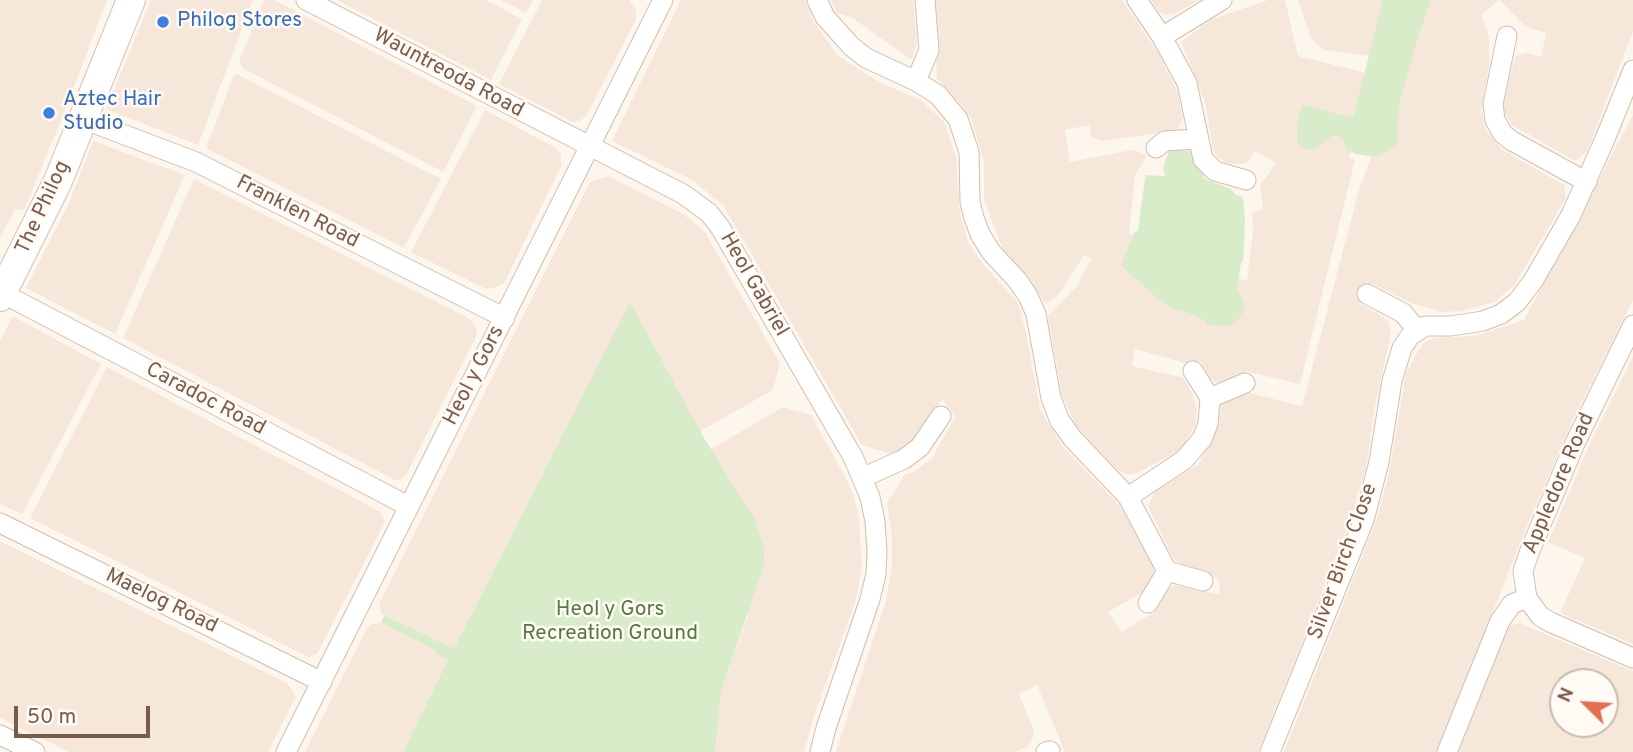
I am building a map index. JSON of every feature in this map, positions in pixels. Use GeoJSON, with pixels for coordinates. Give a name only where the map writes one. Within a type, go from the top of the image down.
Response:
{"type":"FeatureCollection","features":[{"type":"Feature","properties":{"kind":"street","name":"The Philog"},"geometry":{"type":"LineString","coordinates":[[1,295],[46,209],[131,0]]}},
{"type":"Feature","properties":{"kind":"street","name":"Wauntreoda Road"},"geometry":{"type":"LineString","coordinates":[[306,0],[589,147]]}},
{"type":"Feature","properties":{"kind":"street","name":"Heol y Gors"},"geometry":{"type":"LineString","coordinates":[[286,752],[663,0]]}},
{"type":"Feature","properties":{"kind":"street"},"geometry":{"type":"LineString","coordinates":[[817,0],[831,25],[851,46],[866,58],[916,81],[938,95],[958,119],[969,152],[970,202],[974,218],[991,252],[1017,280],[1036,314],[1048,385],[1060,421],[1073,439],[1128,497],[1167,570],[1203,581]]}},
{"type":"Feature","properties":{"kind":"street"},"geometry":{"type":"LineString","coordinates":[[916,81],[929,50],[925,0]]}},
{"type":"Feature","properties":{"kind":"street"},"geometry":{"type":"LineString","coordinates":[[1137,0],[1162,37],[1187,83],[1196,121],[1199,150],[1208,166],[1222,175],[1247,180]]}},
{"type":"Feature","properties":{"kind":"street"},"geometry":{"type":"LineString","coordinates":[[1162,37],[1222,0]]}},
{"type":"Feature","properties":{"kind":"street"},"geometry":{"type":"LineString","coordinates":[[1507,36],[1493,104],[1495,120],[1503,134],[1512,141],[1587,182]]}},
{"type":"Feature","properties":{"kind":"street"},"geometry":{"type":"LineString","coordinates":[[1367,294],[1408,317],[1417,330],[1425,326],[1451,326],[1483,321],[1501,314],[1517,302],[1571,215],[1633,70]]}},
{"type":"Feature","properties":{"kind":"street","name":"Franklen Road"},"geometry":{"type":"LineString","coordinates":[[83,119],[196,162],[505,318]]}},
{"type":"Feature","properties":{"kind":"street"},"geometry":{"type":"LineString","coordinates":[[1156,148],[1165,141],[1197,139]]}},
{"type":"Feature","properties":{"kind":"street","name":"Heol Gabriel"},"geometry":{"type":"LineString","coordinates":[[589,147],[682,194],[709,213],[720,227],[853,457],[862,478],[875,520],[876,575],[820,752]]}},
{"type":"Feature","properties":{"kind":"street","name":"Caradoc Road"},"geometry":{"type":"LineString","coordinates":[[1,295],[408,506]]}},
{"type":"Feature","properties":{"kind":"street","name":"Appledore Road"},"geometry":{"type":"LineString","coordinates":[[1527,598],[1523,571],[1529,553],[1576,441],[1633,325]]}},
{"type":"Feature","properties":{"kind":"street","name":"Silver Birch Close"},"geometry":{"type":"LineString","coordinates":[[1270,752],[1364,520],[1379,462],[1396,362],[1410,336],[1417,330]]}},
{"type":"Feature","properties":{"kind":"street"},"geometry":{"type":"LineString","coordinates":[[1128,497],[1194,451],[1202,439],[1208,424],[1210,398],[1193,371]]}},
{"type":"Feature","properties":{"kind":"street"},"geometry":{"type":"LineString","coordinates":[[1210,398],[1245,383]]}},
{"type":"Feature","properties":{"kind":"street"},"geometry":{"type":"LineString","coordinates":[[862,478],[904,459],[920,447],[941,416]]}},
{"type":"Feature","properties":{"kind":"street","name":"Maelog Road"},"geometry":{"type":"LineString","coordinates":[[0,523],[321,682]]}},
{"type":"Feature","properties":{"kind":"street"},"geometry":{"type":"LineString","coordinates":[[1148,603],[1167,570]]}},
{"type":"Feature","properties":{"kind":"street"},"geometry":{"type":"LineString","coordinates":[[1447,752],[1500,621],[1512,604],[1527,598],[1540,615],[1550,622],[1633,658]]}},
{"type":"Feature","properties":{"kind":"street"},"geometry":{"type":"LineString","coordinates":[[0,735],[35,752]]}},
{"type":"Feature","properties":{"kind":"shaded area"},"geometry":{"type":"Polygon","coordinates":[[[0,0],[107,0],[24,210],[15,209],[0,238],[0,0]]]}},
{"type":"Feature","properties":{"kind":"shaded area"},"geometry":{"type":"Polygon","coordinates":[[[151,0],[253,0],[198,145],[106,109],[151,0]]]}},
{"type":"Feature","properties":{"kind":"shaded area"},"geometry":{"type":"Polygon","coordinates":[[[264,0],[274,0],[477,106],[443,172],[244,69],[239,61],[264,0]]]}},
{"type":"Feature","properties":{"kind":"shaded area"},"geometry":{"type":"Polygon","coordinates":[[[337,0],[486,0],[522,19],[491,80],[337,0]]]}},
{"type":"Feature","properties":{"kind":"shaded area"},"geometry":{"type":"Polygon","coordinates":[[[501,0],[533,0],[526,13],[501,0]]]}},
{"type":"Feature","properties":{"kind":"shaded area"},"geometry":{"type":"Polygon","coordinates":[[[542,0],[629,0],[636,11],[636,19],[587,115],[580,121],[573,122],[499,84],[542,0]]]}},
{"type":"Feature","properties":{"kind":"shaded area"},"geometry":{"type":"Polygon","coordinates":[[[681,0],[805,0],[814,22],[838,56],[881,83],[921,100],[944,122],[956,157],[960,214],[969,244],[1018,303],[1040,409],[1062,446],[1119,505],[1153,562],[1153,577],[1142,593],[1108,612],[1122,632],[1154,612],[1166,590],[1175,585],[1219,594],[1217,578],[1185,570],[1172,556],[1148,506],[1155,492],[1199,464],[1215,431],[1222,402],[1250,393],[1302,406],[1359,190],[1429,0],[1499,0],[1481,15],[1489,36],[1489,67],[1481,108],[1485,128],[1501,149],[1564,185],[1566,198],[1515,284],[1495,302],[1461,311],[1444,312],[1413,304],[1372,283],[1360,303],[1388,320],[1391,333],[1375,406],[1366,468],[1350,522],[1258,752],[1065,752],[1037,685],[1019,694],[1034,731],[1027,747],[1014,752],[836,752],[886,601],[892,566],[892,536],[887,503],[905,474],[914,472],[932,458],[955,417],[942,398],[924,433],[895,455],[862,445],[723,205],[692,180],[612,141],[681,0]]]}},
{"type":"Feature","properties":{"kind":"shaded area"},"geometry":{"type":"Polygon","coordinates":[[[830,0],[913,0],[917,45],[912,58],[851,17],[837,13],[830,0]]]}},
{"type":"Feature","properties":{"kind":"shaded area"},"geometry":{"type":"Polygon","coordinates":[[[935,0],[1122,0],[1159,54],[1178,94],[1183,121],[1176,131],[1101,141],[1091,137],[1089,125],[1065,130],[1070,162],[1132,150],[1146,155],[1135,175],[1129,234],[1137,236],[1234,314],[1238,279],[1247,280],[1253,231],[1252,213],[1263,209],[1260,185],[1276,163],[1255,151],[1248,162],[1241,164],[1226,163],[1216,155],[1205,101],[1181,42],[1210,20],[1268,0],[1285,0],[1298,56],[1370,74],[1349,158],[1355,160],[1300,384],[1248,372],[1223,383],[1216,382],[1210,379],[1200,361],[1192,365],[1135,349],[1132,366],[1184,378],[1197,410],[1195,425],[1182,449],[1135,474],[1118,470],[1100,452],[1076,425],[1062,395],[1048,316],[1076,287],[1092,259],[1084,255],[1059,294],[1046,304],[1004,252],[984,200],[984,161],[971,119],[962,105],[937,79],[939,35],[935,0]]]}},
{"type":"Feature","properties":{"kind":"shaded area"},"geometry":{"type":"Polygon","coordinates":[[[1151,0],[1200,0],[1176,13],[1166,15],[1159,12],[1151,0]]]}},
{"type":"Feature","properties":{"kind":"shaded area"},"geometry":{"type":"Polygon","coordinates":[[[1298,0],[1386,0],[1372,56],[1324,50],[1312,40],[1298,0]]]}},
{"type":"Feature","properties":{"kind":"shaded area"},"geometry":{"type":"Polygon","coordinates":[[[1499,0],[1633,0],[1633,31],[1587,152],[1575,161],[1512,125],[1503,110],[1516,56],[1526,53],[1541,57],[1546,33],[1526,27],[1499,0]]]}},
{"type":"Feature","properties":{"kind":"shaded area"},"geometry":{"type":"Polygon","coordinates":[[[237,74],[441,179],[404,248],[206,148],[234,75],[237,74]]]}},
{"type":"Feature","properties":{"kind":"shaded area"},"geometry":{"type":"Polygon","coordinates":[[[485,110],[556,148],[561,155],[561,167],[504,283],[486,289],[411,252],[485,110]]]}},
{"type":"Feature","properties":{"kind":"shaded area"},"geometry":{"type":"Polygon","coordinates":[[[1633,115],[1633,300],[1574,417],[1517,550],[1438,752],[1284,752],[1377,519],[1389,473],[1406,374],[1416,355],[1424,342],[1433,338],[1475,336],[1524,320],[1633,115]]]}},
{"type":"Feature","properties":{"kind":"shaded area"},"geometry":{"type":"Polygon","coordinates":[[[93,141],[185,175],[115,334],[26,288],[69,203],[93,141]]]}},
{"type":"Feature","properties":{"kind":"shaded area"},"geometry":{"type":"Polygon","coordinates":[[[608,176],[683,214],[705,232],[780,363],[773,390],[700,431],[630,303],[454,650],[381,613],[379,604],[590,182],[608,176]]]}},
{"type":"Feature","properties":{"kind":"shaded area"},"geometry":{"type":"Polygon","coordinates":[[[194,179],[468,318],[475,324],[477,335],[406,475],[401,480],[395,480],[123,338],[194,179]]]}},
{"type":"Feature","properties":{"kind":"shaded area"},"geometry":{"type":"Polygon","coordinates":[[[13,316],[101,364],[22,514],[0,504],[0,341],[13,316]]]}},
{"type":"Feature","properties":{"kind":"shaded area"},"geometry":{"type":"Polygon","coordinates":[[[1633,356],[1633,644],[1560,613],[1585,558],[1548,542],[1592,439],[1633,356]]]}},
{"type":"Feature","properties":{"kind":"shaded area"},"geometry":{"type":"Polygon","coordinates":[[[107,367],[381,512],[385,522],[317,654],[308,657],[30,518],[107,367]]]}},
{"type":"Feature","properties":{"kind":"shaded area"},"geometry":{"type":"Polygon","coordinates":[[[783,407],[811,415],[853,493],[859,518],[862,568],[855,603],[813,719],[804,752],[715,752],[721,692],[748,615],[711,449],[783,407]]]}},
{"type":"Feature","properties":{"kind":"shaded area"},"geometry":{"type":"Polygon","coordinates":[[[0,541],[287,683],[296,696],[268,752],[69,752],[0,718],[0,541]]]}},
{"type":"Feature","properties":{"kind":"shaded area"},"geometry":{"type":"Polygon","coordinates":[[[381,623],[449,660],[403,752],[305,752],[367,628],[371,624],[381,623]]]}},
{"type":"Feature","properties":{"kind":"shaded area"},"geometry":{"type":"Polygon","coordinates":[[[1519,623],[1633,671],[1633,752],[1456,752],[1507,627],[1519,623]]]}},
{"type":"Feature","properties":{"kind":"green space"},"geometry":{"type":"Polygon","coordinates":[[[1383,0],[1431,0],[1399,105],[1397,145],[1375,157],[1356,154],[1346,149],[1344,140],[1339,136],[1332,136],[1308,150],[1297,144],[1297,125],[1302,105],[1353,118],[1383,0]]]}},
{"type":"Feature","properties":{"kind":"green space"},"geometry":{"type":"Polygon","coordinates":[[[1169,151],[1191,151],[1197,154],[1205,171],[1203,178],[1243,197],[1243,261],[1237,289],[1245,305],[1240,317],[1230,326],[1208,325],[1204,320],[1172,308],[1160,301],[1121,265],[1134,233],[1138,230],[1146,175],[1165,176],[1163,168],[1169,151]]]}},
{"type":"Feature","properties":{"kind":"green space","name":"Heol y Gors Recreation Ground"},"geometry":{"type":"Polygon","coordinates":[[[630,302],[704,438],[754,518],[764,547],[764,562],[759,579],[721,692],[715,752],[403,752],[448,660],[435,650],[381,623],[384,615],[454,649],[630,302]]]}},
{"type":"Feature","properties":{"kind":"place","name":"Philog Stores"},"geometry":{"type":"Point","coordinates":[163,22]}},
{"type":"Feature","properties":{"kind":"place","name":"Aztec Hair Studio"},"geometry":{"type":"Point","coordinates":[49,113]}}]}
